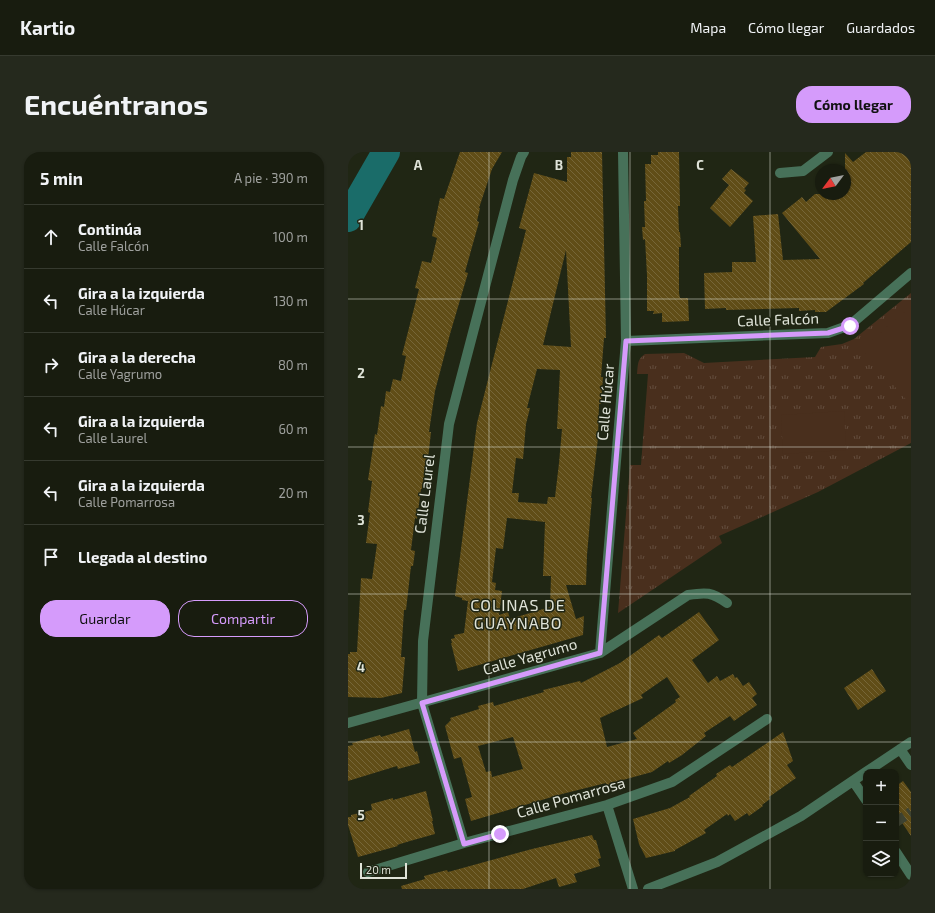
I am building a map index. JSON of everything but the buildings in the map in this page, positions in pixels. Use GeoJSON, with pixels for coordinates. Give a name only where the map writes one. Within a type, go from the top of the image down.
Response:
{"type":"FeatureCollection","features":[{"type":"Feature","properties":{"kind":"street","name":"Calle Laurel"},"geometry":{"type":"LineString","coordinates":[[464,844],[422,703],[424,641],[449,424],[513,180],[524,152]]}},
{"type":"Feature","properties":{"kind":"street","name":"Calle Húcar"},"geometry":{"type":"LineString","coordinates":[[600,653],[626,341],[623,152]]}},
{"type":"Feature","properties":{"kind":"street"},"geometry":{"type":"LineString","coordinates":[[780,173],[804,171],[828,152]]}},
{"type":"Feature","properties":{"kind":"street","name":"Calle Falcón"},"geometry":{"type":"LineString","coordinates":[[626,341],[828,333],[850,326],[911,273]]}},
{"type":"Feature","properties":{"kind":"street","name":"Calle Yagrumo"},"geometry":{"type":"LineString","coordinates":[[348,723],[600,653],[688,595],[702,592],[716,595],[727,603]]}},
{"type":"Feature","properties":{"kind":"street","name":"Calle Pomarrosa"},"geometry":{"type":"LineString","coordinates":[[368,872],[607,805],[672,782],[767,719]]}},
{"type":"Feature","properties":{"kind":"street"},"geometry":{"type":"LineString","coordinates":[[870,769],[911,742]]}},
{"type":"Feature","properties":{"kind":"street"},"geometry":{"type":"LineString","coordinates":[[900,749],[911,765]]}},
{"type":"Feature","properties":{"kind":"street"},"geometry":{"type":"LineString","coordinates":[[648,889],[717,862],[801,816],[863,774]]}},
{"type":"Feature","properties":{"kind":"street"},"geometry":{"type":"LineString","coordinates":[[853,781],[863,796]]}},
{"type":"Feature","properties":{"kind":"street"},"geometry":{"type":"LineString","coordinates":[[607,805],[633,889]]}},
{"type":"Feature","properties":{"kind":"street"},"geometry":{"type":"LineString","coordinates":[[899,857],[911,875]]}},
{"type":"Feature","properties":{"kind":"green space"},"geometry":{"type":"Polygon","coordinates":[[[911,293],[911,443],[818,492],[719,536],[722,543],[618,613],[630,465],[641,465],[648,374],[637,374],[638,362],[641,358],[645,354],[684,353],[704,363],[815,357],[821,347],[842,344],[854,339],[911,293]]]}},
{"type":"Feature","properties":{"kind":"green space"},"geometry":{"type":"Polygon","coordinates":[[[911,306],[911,405],[865,353],[865,346],[911,306]]]}},
{"type":"Feature","properties":{"kind":"green space"},"geometry":{"type":"Polygon","coordinates":[[[844,411],[846,450],[783,454],[781,415],[844,411]]]}},
{"type":"Feature","properties":{"kind":"waterway"},"geometry":{"type":"LineString","coordinates":[[348,218],[386,152]]}},
{"type":"Feature","properties":{"kind":"tunnel"},"geometry":{"type":"LineString","coordinates":[[899,820],[911,812]]}},
{"type":"Feature","properties":{"kind":"district","name":"COLINAS DE GUAYNABO"},"geometry":{"type":"Point","coordinates":[518,614]}},
{"type":"Feature","properties":{"kind":"route"},"geometry":{"type":"LineString","coordinates":[[500,834],[464,844],[445,776],[422,703],[600,653],[626,341],[828,333],[850,326]]}}]}
